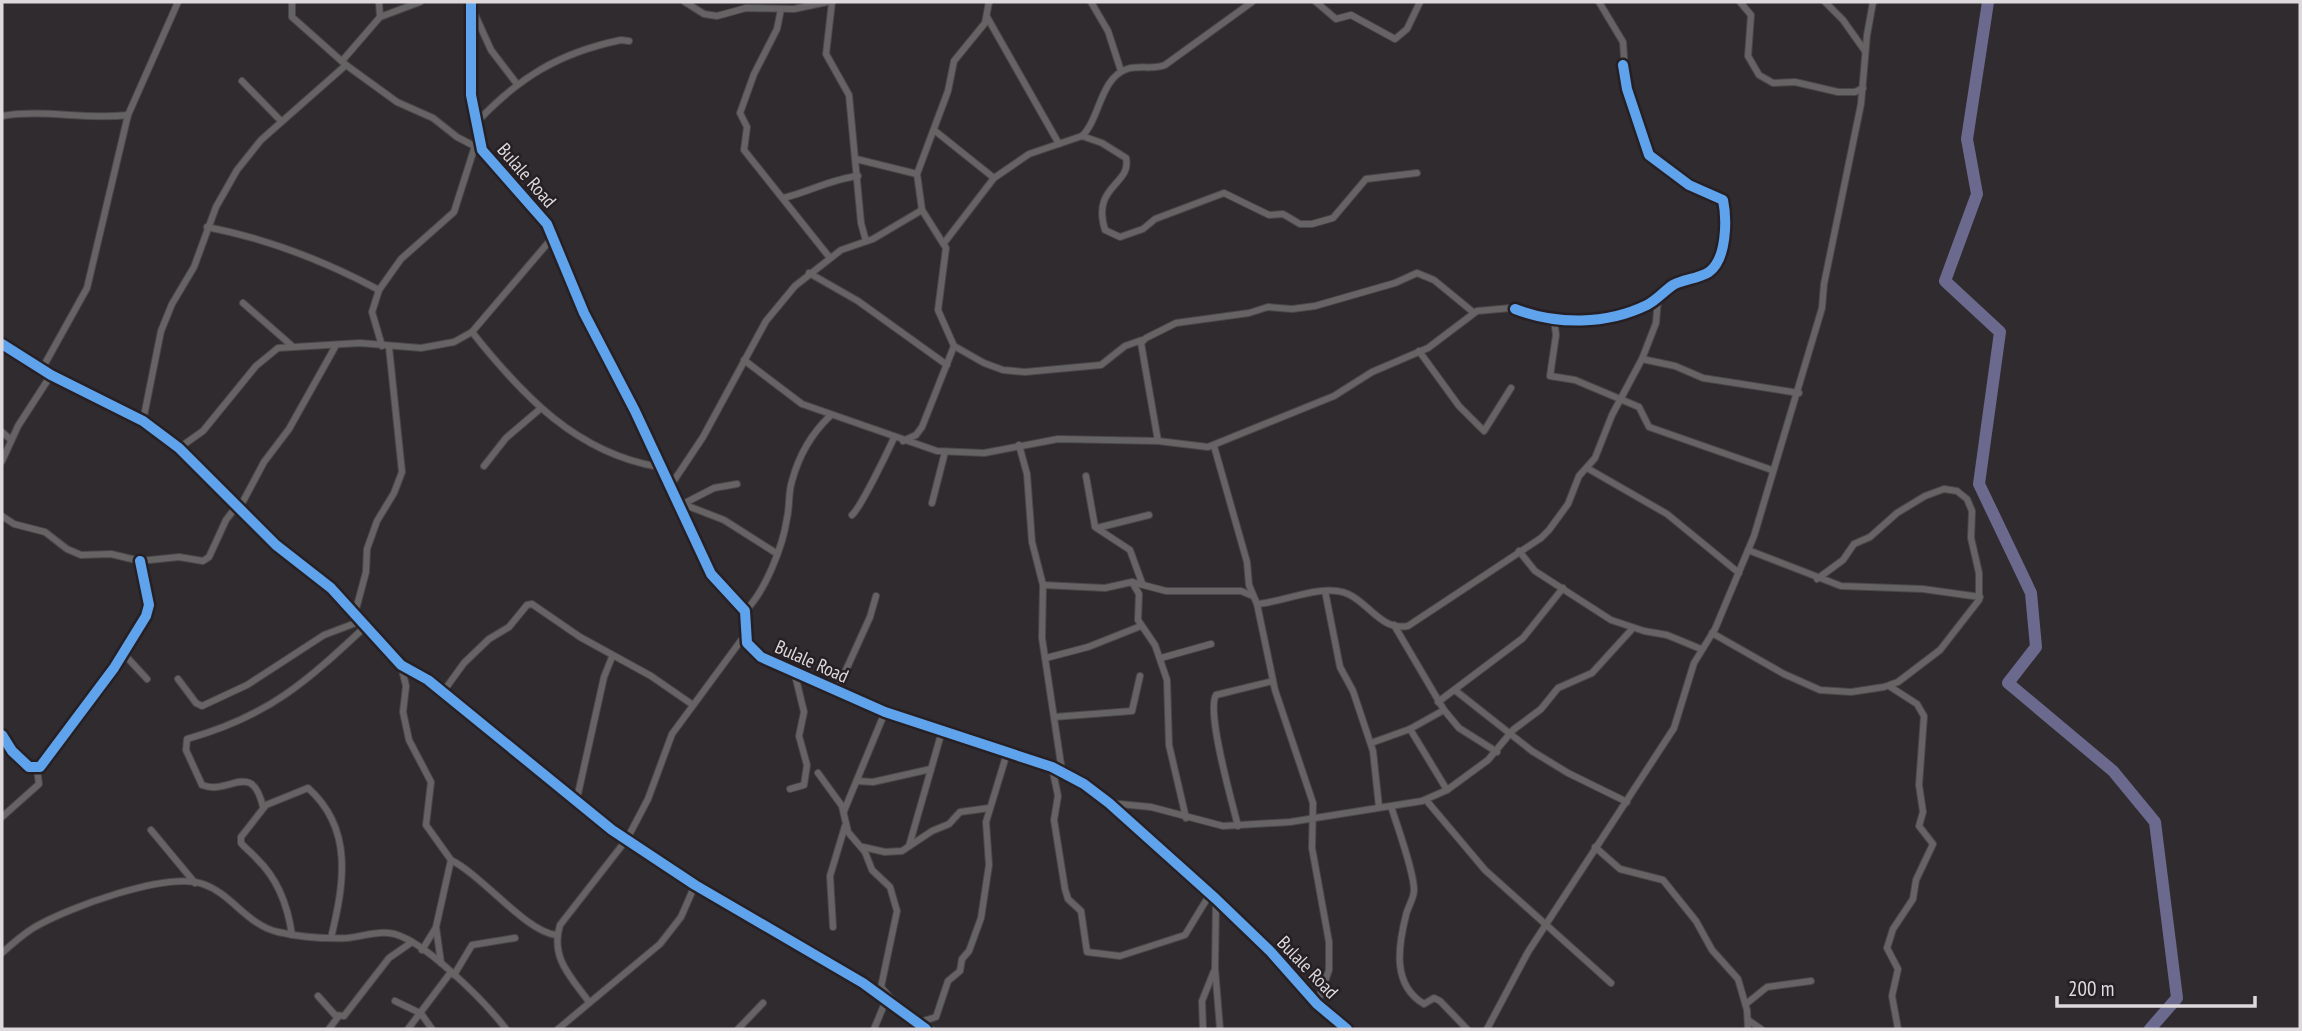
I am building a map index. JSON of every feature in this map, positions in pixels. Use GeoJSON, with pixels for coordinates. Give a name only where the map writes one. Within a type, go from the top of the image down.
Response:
{"type":"FeatureCollection","features":[{"type":"Feature","properties":{"kind":"street"},"geometry":{"type":"LineString","coordinates":[[42,369],[87,288],[128,116],[178,2]]}},
{"type":"Feature","properties":{"kind":"street"},"geometry":{"type":"LineString","coordinates":[[292,2],[292,17],[344,63],[397,102],[433,118],[479,148],[454,212],[401,259],[379,290],[372,312],[386,347],[402,472],[394,493],[377,521],[367,549],[366,572],[355,613]]}},
{"type":"Feature","properties":{"kind":"street"},"geometry":{"type":"LineString","coordinates":[[379,2],[380,17]]}},
{"type":"Feature","properties":{"kind":"street"},"geometry":{"type":"LineString","coordinates":[[143,421],[161,331],[172,304],[194,267],[207,227],[237,170],[261,140],[344,63],[380,17],[420,2]]}},
{"type":"Feature","properties":{"kind":"street"},"geometry":{"type":"LineString","coordinates":[[685,2],[704,14],[717,16],[770,5],[781,9],[830,2],[826,54],[849,95],[861,223],[866,241]]}},
{"type":"Feature","properties":{"kind":"street"},"geometry":{"type":"LineString","coordinates":[[989,2],[987,17],[954,61],[951,82],[917,174],[922,210],[944,243],[947,254],[938,310],[954,346],[1003,370],[1025,372],[1103,364],[1125,346],[1183,322],[1249,313],[1268,307],[1297,309],[1315,306],[1395,283],[1417,273],[1434,280],[1473,312]]}},
{"type":"Feature","properties":{"kind":"street"},"geometry":{"type":"LineString","coordinates":[[1091,2],[1108,31],[1121,71]]}},
{"type":"Feature","properties":{"kind":"street"},"geometry":{"type":"LineString","coordinates":[[944,243],[994,178],[1029,154],[1082,136],[1092,126],[1106,90],[1121,71],[1128,68],[1153,69],[1172,61],[1206,33],[1252,2]]}},
{"type":"Feature","properties":{"kind":"street"},"geometry":{"type":"LineString","coordinates":[[1316,2],[1336,19],[1346,15],[1355,16],[1395,39],[1408,30],[1420,2]]}},
{"type":"Feature","properties":{"kind":"street"},"geometry":{"type":"LineString","coordinates":[[744,360],[802,404],[894,438],[945,452],[972,454],[1049,439],[1158,441],[1192,447],[1214,446],[1322,402],[1372,372],[1430,347],[1473,312],[1511,308],[1555,320],[1604,318],[1630,312],[1658,298],[1673,285],[1713,268],[1726,235],[1725,211],[1721,198],[1689,185],[1662,167],[1646,151],[1626,86],[1623,42],[1599,2]]}},
{"type":"Feature","properties":{"kind":"street"},"geometry":{"type":"LineString","coordinates":[[1740,2],[1751,15],[1748,55],[1759,75],[1773,83],[1795,82],[1838,92],[1855,92],[1863,88]]}},
{"type":"Feature","properties":{"kind":"street"},"geometry":{"type":"LineString","coordinates":[[1825,2],[1843,20],[1865,51]]}},
{"type":"Feature","properties":{"kind":"street"},"geometry":{"type":"LineString","coordinates":[[1487,1029],[1546,924],[1675,728],[1690,676],[1748,550],[1799,393],[1822,308],[1863,88],[1865,51],[1873,2]]}},
{"type":"Feature","properties":{"kind":"street"},"geometry":{"type":"LineString","coordinates":[[471,4],[491,50],[517,84]]}},
{"type":"Feature","properties":{"kind":"street","name":"Bulale Road"},"geometry":{"type":"LineString","coordinates":[[471,4],[471,95],[479,148],[537,213],[554,237],[584,313],[635,411],[711,574],[745,611]]}},
{"type":"Feature","properties":{"kind":"street"},"geometry":{"type":"LineString","coordinates":[[781,9],[777,29],[754,74],[740,113],[747,127],[746,152],[830,258]]}},
{"type":"Feature","properties":{"kind":"street"},"geometry":{"type":"LineString","coordinates":[[987,17],[1059,144]]}},
{"type":"Feature","properties":{"kind":"street"},"geometry":{"type":"LineString","coordinates":[[475,124],[517,84],[581,48],[629,41]]}},
{"type":"Feature","properties":{"kind":"street"},"geometry":{"type":"LineString","coordinates":[[242,81],[281,121]]}},
{"type":"Feature","properties":{"kind":"street"},"geometry":{"type":"LineString","coordinates":[[2,116],[18,113],[110,118],[128,116]]}},
{"type":"Feature","properties":{"kind":"street"},"geometry":{"type":"LineString","coordinates":[[933,130],[994,178]]}},
{"type":"Feature","properties":{"kind":"street"},"geometry":{"type":"LineString","coordinates":[[1082,136],[1102,143],[1126,158],[1122,177],[1105,193],[1102,203],[1105,230],[1120,237],[1143,229],[1155,219],[1224,194],[1269,215],[1283,214],[1302,225],[1321,223],[1333,218],[1366,178],[1417,173]]}},
{"type":"Feature","properties":{"kind":"street"},"geometry":{"type":"LineString","coordinates":[[856,159],[917,174]]}},
{"type":"Feature","properties":{"kind":"street"},"geometry":{"type":"LineString","coordinates":[[783,198],[803,194],[831,180],[858,176]]}},
{"type":"Feature","properties":{"kind":"street"},"geometry":{"type":"LineString","coordinates":[[669,488],[703,437],[744,360],[783,299],[809,273],[830,258],[922,210]]}},
{"type":"Feature","properties":{"kind":"street"},"geometry":{"type":"LineString","coordinates":[[207,227],[257,237],[301,252],[379,290]]}},
{"type":"Feature","properties":{"kind":"street"},"geometry":{"type":"LineString","coordinates":[[179,448],[203,431],[269,354],[291,345],[335,346],[360,343],[386,347],[442,346],[472,332],[554,237]]}},
{"type":"Feature","properties":{"kind":"street"},"geometry":{"type":"LineString","coordinates":[[809,273],[858,301],[947,365]]}},
{"type":"Feature","properties":{"kind":"street"},"geometry":{"type":"LineString","coordinates":[[1257,604],[1325,592],[1350,594],[1379,619],[1403,627],[1417,622],[1545,535],[1568,504],[1579,476],[1587,468],[1642,359],[1656,323],[1658,298]]}},
{"type":"Feature","properties":{"kind":"street"},"geometry":{"type":"LineString","coordinates":[[243,303],[291,345]]}},
{"type":"Feature","properties":{"kind":"street"},"geometry":{"type":"LineString","coordinates":[[1555,320],[1556,335],[1549,375],[1575,380],[1640,408],[1649,428],[1772,470]]}},
{"type":"Feature","properties":{"kind":"street"},"geometry":{"type":"LineString","coordinates":[[472,332],[512,382],[540,409],[605,453],[631,462],[659,467]]}},
{"type":"Feature","properties":{"kind":"street"},"geometry":{"type":"LineString","coordinates":[[1142,340],[1158,441]]}},
{"type":"Feature","properties":{"kind":"street"},"geometry":{"type":"LineString","coordinates":[[2,344],[51,375],[143,421],[179,448],[214,479],[238,508],[355,613],[401,665],[443,692],[576,803],[695,885],[822,957],[923,1027]]}},
{"type":"Feature","properties":{"kind":"street"},"geometry":{"type":"LineString","coordinates":[[2,516],[14,524],[45,532],[66,550],[81,555],[111,554],[140,561],[179,557],[207,560],[226,520],[238,508],[264,462],[289,429],[335,346]]}},
{"type":"Feature","properties":{"kind":"street"},"geometry":{"type":"LineString","coordinates":[[903,441],[916,435],[922,427],[954,346]]}},
{"type":"Feature","properties":{"kind":"street"},"geometry":{"type":"LineString","coordinates":[[1419,351],[1459,406],[1484,431],[1511,388]]}},
{"type":"Feature","properties":{"kind":"street"},"geometry":{"type":"LineString","coordinates":[[1642,359],[1675,366],[1703,378],[1799,393]]}},
{"type":"Feature","properties":{"kind":"street"},"geometry":{"type":"LineString","coordinates":[[2,461],[11,440],[51,375]]}},
{"type":"Feature","properties":{"kind":"street"},"geometry":{"type":"LineString","coordinates":[[484,466],[506,438],[540,409]]}},
{"type":"Feature","properties":{"kind":"street"},"geometry":{"type":"LineString","coordinates":[[589,1002],[558,958],[556,935],[564,916],[627,839],[648,799],[668,742],[745,635],[745,611],[761,593],[776,553],[787,520],[794,473],[810,439],[830,416]]}},
{"type":"Feature","properties":{"kind":"street"},"geometry":{"type":"LineString","coordinates":[[2,432],[11,440]]}},
{"type":"Feature","properties":{"kind":"street"},"geometry":{"type":"LineString","coordinates":[[852,515],[860,508],[867,487],[894,438]]}},
{"type":"Feature","properties":{"kind":"street"},"geometry":{"type":"LineString","coordinates":[[1019,445],[1027,474],[1032,542],[1043,585],[1041,629],[1062,771]]}},
{"type":"Feature","properties":{"kind":"street"},"geometry":{"type":"LineString","coordinates":[[1214,446],[1247,562],[1273,681],[1313,803],[1311,818],[1317,887],[1329,942],[1329,970],[1317,1004]]}},
{"type":"Feature","properties":{"kind":"street"},"geometry":{"type":"LineString","coordinates":[[932,503],[945,452]]}},
{"type":"Feature","properties":{"kind":"street"},"geometry":{"type":"LineString","coordinates":[[1587,468],[1667,514],[1739,573]]}},
{"type":"Feature","properties":{"kind":"street"},"geometry":{"type":"LineString","coordinates":[[1086,476],[1097,528],[1130,550],[1142,583]]}},
{"type":"Feature","properties":{"kind":"street"},"geometry":{"type":"LineString","coordinates":[[679,503],[715,488],[737,484]]}},
{"type":"Feature","properties":{"kind":"street"},"geometry":{"type":"LineString","coordinates":[[1712,633],[1783,674],[1820,690],[1851,692],[1889,685],[1915,672],[1940,650],[1980,597],[1971,538],[1970,505],[1963,494],[1944,489],[1897,513],[1874,534],[1854,544],[1843,560],[1817,579]]}},
{"type":"Feature","properties":{"kind":"street"},"geometry":{"type":"LineString","coordinates":[[679,503],[724,520],[776,553]]}},
{"type":"Feature","properties":{"kind":"street"},"geometry":{"type":"LineString","coordinates":[[1097,528],[1149,515]]}},
{"type":"Feature","properties":{"kind":"street"},"geometry":{"type":"LineString","coordinates":[[1748,550],[1817,579],[1852,588],[1923,589],[1980,597]]}},
{"type":"Feature","properties":{"kind":"street"},"geometry":{"type":"LineString","coordinates":[[1519,551],[1535,571],[1611,620],[1633,628],[1662,633],[1702,649]]}},
{"type":"Feature","properties":{"kind":"street"},"geometry":{"type":"LineString","coordinates":[[2,817],[39,784],[37,769],[123,653],[149,608],[140,561]]}},
{"type":"Feature","properties":{"kind":"street"},"geometry":{"type":"LineString","coordinates":[[1043,585],[1105,588],[1132,582],[1161,590],[1241,591],[1253,596]]}},
{"type":"Feature","properties":{"kind":"street"},"geometry":{"type":"LineString","coordinates":[[1132,582],[1139,594],[1137,617],[1161,658],[1168,685],[1170,746],[1186,818]]}},
{"type":"Feature","properties":{"kind":"street"},"geometry":{"type":"LineString","coordinates":[[1438,702],[1523,638],[1563,588]]}},
{"type":"Feature","properties":{"kind":"street"},"geometry":{"type":"LineString","coordinates":[[1325,592],[1340,667],[1371,743],[1380,807]]}},
{"type":"Feature","properties":{"kind":"street"},"geometry":{"type":"LineString","coordinates":[[836,692],[870,617],[876,596]]}},
{"type":"Feature","properties":{"kind":"street"},"geometry":{"type":"LineString","coordinates":[[443,692],[464,663],[489,639],[509,627],[527,605],[549,614],[612,657],[651,676],[693,705]]}},
{"type":"Feature","properties":{"kind":"street"},"geometry":{"type":"LineString","coordinates":[[178,679],[196,703],[202,706],[247,685],[324,635],[364,624]]}},
{"type":"Feature","properties":{"kind":"street"},"geometry":{"type":"LineString","coordinates":[[263,807],[258,790],[252,783],[243,780],[212,788],[198,781],[186,750],[187,738],[229,726],[272,705],[305,683],[364,624]]}},
{"type":"Feature","properties":{"kind":"street"},"geometry":{"type":"LineString","coordinates":[[1394,625],[1444,710],[1459,728],[1497,752]]}},
{"type":"Feature","properties":{"kind":"street"},"geometry":{"type":"LineString","coordinates":[[1046,659],[1088,647],[1141,626]]}},
{"type":"Feature","properties":{"kind":"street"},"geometry":{"type":"LineString","coordinates":[[1109,803],[1151,807],[1213,825],[1238,826],[1426,800],[1447,790],[1497,752],[1509,736],[1541,709],[1558,688],[1592,673],[1633,628]]}},
{"type":"Feature","properties":{"kind":"street","name":"Bulale Road"},"geometry":{"type":"LineString","coordinates":[[745,635],[752,651],[836,692],[885,712],[1062,771],[1109,803],[1213,897],[1271,952],[1317,1004],[1347,1029]]}},
{"type":"Feature","properties":{"kind":"street"},"geometry":{"type":"LineString","coordinates":[[1161,658],[1211,644]]}},
{"type":"Feature","properties":{"kind":"street"},"geometry":{"type":"LineString","coordinates":[[123,653],[147,679]]}},
{"type":"Feature","properties":{"kind":"street"},"geometry":{"type":"LineString","coordinates":[[576,803],[604,677],[612,657]]}},
{"type":"Feature","properties":{"kind":"street"},"geometry":{"type":"LineString","coordinates":[[401,665],[406,686],[403,712],[409,740],[431,782],[426,825],[451,860],[474,874],[538,929],[556,935]]}},
{"type":"Feature","properties":{"kind":"street"},"geometry":{"type":"LineString","coordinates":[[790,789],[804,785],[807,776],[799,736],[804,712],[795,674]]}},
{"type":"Feature","properties":{"kind":"street"},"geometry":{"type":"LineString","coordinates":[[1054,717],[1132,711],[1140,676]]}},
{"type":"Feature","properties":{"kind":"street"},"geometry":{"type":"LineString","coordinates":[[1238,826],[1220,743],[1213,725],[1213,699],[1216,695],[1250,684],[1273,681]]}},
{"type":"Feature","properties":{"kind":"street"},"geometry":{"type":"LineString","coordinates":[[1889,685],[1917,704],[1924,716],[1919,785],[1923,814],[1919,826],[1933,843],[1916,880],[1913,899],[1893,929],[1886,948],[1898,967],[1892,996],[1898,1029]]}},
{"type":"Feature","properties":{"kind":"street"},"geometry":{"type":"LineString","coordinates":[[1456,691],[1509,736],[1568,773],[1628,802]]}},
{"type":"Feature","properties":{"kind":"street"},"geometry":{"type":"LineString","coordinates":[[1371,743],[1410,729],[1444,710]]}},
{"type":"Feature","properties":{"kind":"street"},"geometry":{"type":"LineString","coordinates":[[833,927],[834,907],[830,876],[845,826],[844,811],[885,712]]}},
{"type":"Feature","properties":{"kind":"street"},"geometry":{"type":"LineString","coordinates":[[1410,729],[1447,790]]}},
{"type":"Feature","properties":{"kind":"street"},"geometry":{"type":"LineString","coordinates":[[908,849],[942,731]]}},
{"type":"Feature","properties":{"kind":"street"},"geometry":{"type":"LineString","coordinates":[[2,735],[20,759],[29,767],[37,769]]}},
{"type":"Feature","properties":{"kind":"street"},"geometry":{"type":"LineString","coordinates":[[923,1027],[936,1017],[948,981],[960,971],[962,959],[969,951],[981,918],[989,865],[986,832],[989,808],[1007,753]]}},
{"type":"Feature","properties":{"kind":"street"},"geometry":{"type":"LineString","coordinates":[[1052,767],[1058,796],[1054,820],[1065,889],[1068,899],[1081,911],[1087,952],[1120,956],[1185,935],[1213,897]]}},
{"type":"Feature","properties":{"kind":"street"},"geometry":{"type":"LineString","coordinates":[[858,781],[873,782],[931,769]]}},
{"type":"Feature","properties":{"kind":"street"},"geometry":{"type":"LineString","coordinates":[[818,773],[844,811]]}},
{"type":"Feature","properties":{"kind":"street"},"geometry":{"type":"LineString","coordinates":[[292,935],[289,914],[281,894],[264,867],[241,843],[243,833],[263,807],[308,788],[335,824],[342,841],[342,880],[331,938]]}},
{"type":"Feature","properties":{"kind":"street"},"geometry":{"type":"LineString","coordinates":[[1426,800],[1480,865],[1611,983]]}},
{"type":"Feature","properties":{"kind":"street"},"geometry":{"type":"LineString","coordinates":[[1391,806],[1414,887],[1405,918],[1398,962],[1400,974],[1420,1002],[1434,998],[1440,1000],[1467,1029]]}},
{"type":"Feature","properties":{"kind":"street"},"geometry":{"type":"LineString","coordinates":[[861,846],[886,852],[908,849],[932,831],[950,823],[959,813],[989,808]]}},
{"type":"Feature","properties":{"kind":"street"},"geometry":{"type":"LineString","coordinates":[[845,826],[861,846],[872,870],[890,887],[897,911],[881,987],[923,1027]]}},
{"type":"Feature","properties":{"kind":"street"},"geometry":{"type":"LineString","coordinates":[[150,831],[195,883],[223,896],[265,928],[292,935],[331,938],[386,932],[412,943],[452,974],[506,1029]]}},
{"type":"Feature","properties":{"kind":"street"},"geometry":{"type":"LineString","coordinates":[[1595,847],[1620,869],[1663,880],[1700,927],[1712,950],[1738,979],[1746,1004],[1748,1029]]}},
{"type":"Feature","properties":{"kind":"street"},"geometry":{"type":"LineString","coordinates":[[422,950],[436,927],[451,860]]}},
{"type":"Feature","properties":{"kind":"street"},"geometry":{"type":"LineString","coordinates":[[2,953],[34,927],[107,897],[146,886],[195,883]]}},
{"type":"Feature","properties":{"kind":"street"},"geometry":{"type":"LineString","coordinates":[[558,1029],[637,966],[671,932],[695,885]]}},
{"type":"Feature","properties":{"kind":"street"},"geometry":{"type":"LineString","coordinates":[[1213,897],[1220,1029]]}},
{"type":"Feature","properties":{"kind":"street"},"geometry":{"type":"LineString","coordinates":[[436,927],[441,965]]}},
{"type":"Feature","properties":{"kind":"street"},"geometry":{"type":"LineString","coordinates":[[408,1029],[472,945],[515,938]]}},
{"type":"Feature","properties":{"kind":"street"},"geometry":{"type":"LineString","coordinates":[[329,1029],[338,1017],[348,1012],[389,958],[412,943]]}},
{"type":"Feature","properties":{"kind":"street"},"geometry":{"type":"LineString","coordinates":[[1203,1029],[1202,1000],[1215,968]]}},
{"type":"Feature","properties":{"kind":"street"},"geometry":{"type":"LineString","coordinates":[[1746,1004],[1767,987],[1811,981]]}},
{"type":"Feature","properties":{"kind":"street"},"geometry":{"type":"LineString","coordinates":[[318,996],[325,1007],[338,1017]]}},
{"type":"Feature","properties":{"kind":"street"},"geometry":{"type":"LineString","coordinates":[[395,1001],[420,1013],[432,1029]]}},
{"type":"Feature","properties":{"kind":"street"},"geometry":{"type":"LineString","coordinates":[[738,1029],[764,1003]]}},
{"type":"Feature","properties":{"kind":"street"},"geometry":{"type":"LineString","coordinates":[[874,1029],[884,1004]]}},
{"type":"Feature","properties":{"kind":"street"},"geometry":{"type":"LineString","coordinates":[[1748,1020],[1761,1029]]}},
{"type":"Feature","properties":{"kind":"waterway"},"geometry":{"type":"LineString","coordinates":[[1988,2],[1967,139],[1977,194],[1945,281],[2000,332],[1979,484],[2031,593],[2036,647],[2008,683],[2113,771],[2155,822],[2177,998],[2150,1029]]}},
{"type":"Feature","properties":{"kind":"cycle path"},"geometry":{"type":"LineString","coordinates":[[471,2],[471,95],[482,150],[547,224],[584,313],[635,411],[711,574],[745,611],[747,643],[761,657],[885,712],[1052,767],[1084,784],[1216,899],[1271,952],[1317,1004],[1347,1029]]}},
{"type":"Feature","properties":{"kind":"cycle path"},"geometry":{"type":"LineString","coordinates":[[1515,309],[1564,320],[1615,316],[1647,305],[1673,285],[1709,272],[1719,258],[1725,228],[1723,200],[1689,185],[1649,155],[1627,89],[1623,65]]}},
{"type":"Feature","properties":{"kind":"cycle path"},"geometry":{"type":"LineString","coordinates":[[2,344],[51,375],[143,421],[179,448],[276,545],[331,588],[401,665],[428,680],[612,830],[695,885],[863,983],[926,1029]]}},
{"type":"Feature","properties":{"kind":"cycle path"},"geometry":{"type":"LineString","coordinates":[[2,735],[12,751],[29,767],[40,767],[114,668],[146,616],[149,605],[140,561]]}}]}
